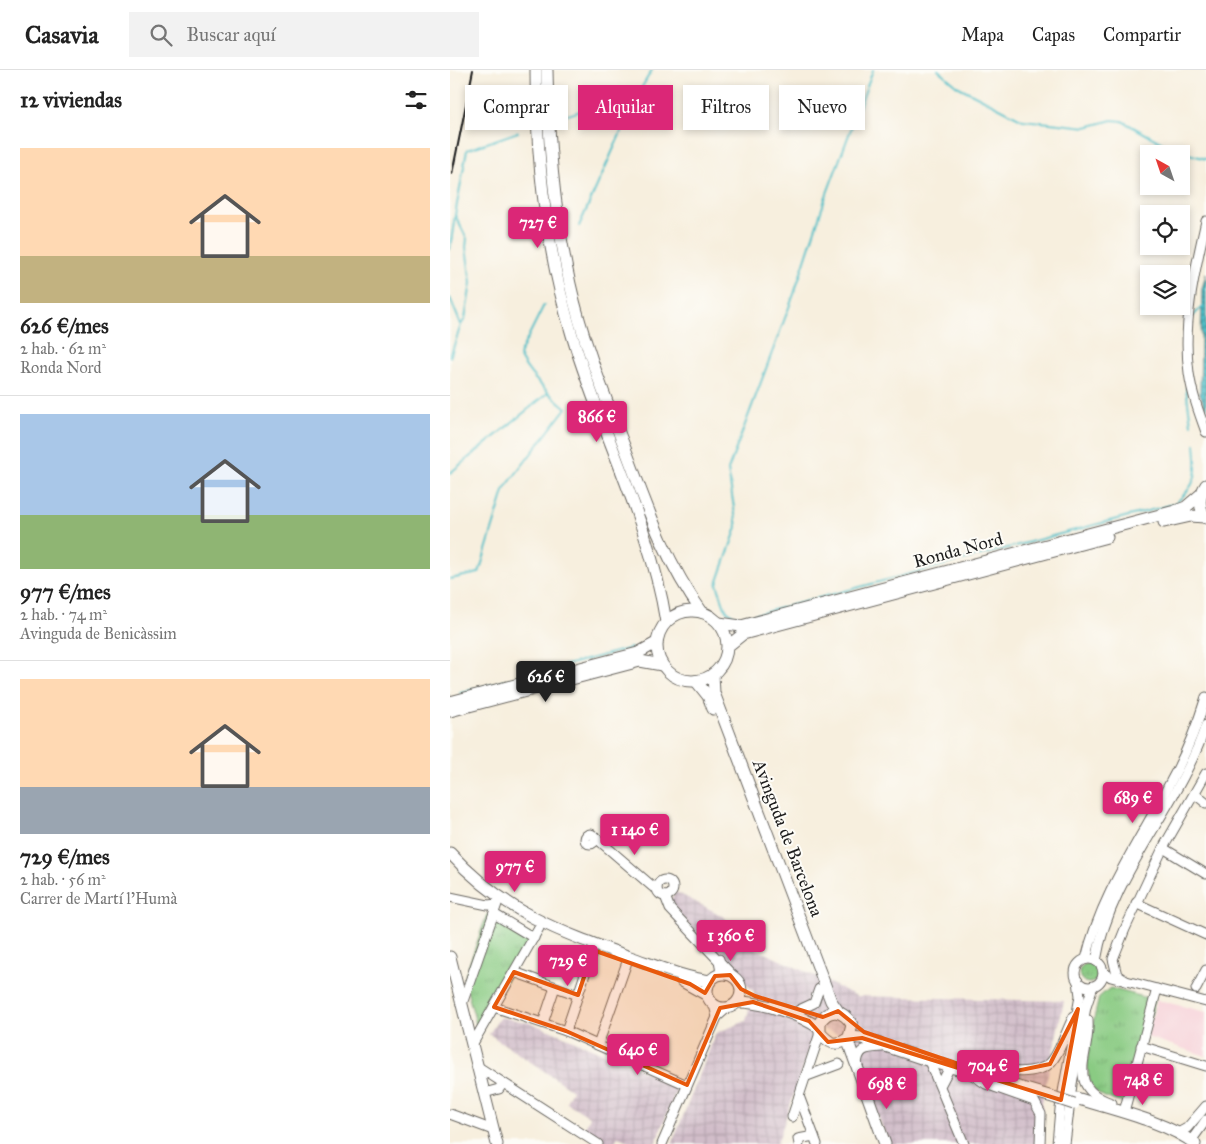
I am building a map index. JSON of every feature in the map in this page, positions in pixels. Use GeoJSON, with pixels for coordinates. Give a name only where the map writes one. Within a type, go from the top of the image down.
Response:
{"type":"FeatureCollection","features":[{"type":"Feature","properties":{"kind":"main road"},"geometry":{"type":"LineString","coordinates":[[536,70],[540,170],[549,239],[559,286],[587,380],[653,557],[666,622]]}},
{"type":"Feature","properties":{"kind":"main road"},"geometry":{"type":"LineString","coordinates":[[547,70],[551,170],[560,236],[583,333],[656,530],[686,590],[702,612],[719,623],[725,633],[728,646],[722,666],[713,674],[696,681],[684,681],[672,676],[662,665],[657,654],[656,643],[666,622],[676,614],[687,611],[702,612]]}},
{"type":"Feature","properties":{"kind":"main road"},"geometry":{"type":"LineString","coordinates":[[1203,490],[1200,506],[1205,518]]}},
{"type":"Feature","properties":{"kind":"main road","name":"Ronda Nord"},"geometry":{"type":"LineString","coordinates":[[719,623],[741,626],[1175,511],[1186,507],[1203,490]]}},
{"type":"Feature","properties":{"kind":"main road","name":"Ronda Nord"},"geometry":{"type":"LineString","coordinates":[[728,646],[743,634],[1176,518],[1205,518]]}},
{"type":"Feature","properties":{"kind":"main road"},"geometry":{"type":"LineString","coordinates":[[450,702],[638,653],[656,643]]}},
{"type":"Feature","properties":{"kind":"main road"},"geometry":{"type":"LineString","coordinates":[[450,711],[640,661],[662,665]]}},
{"type":"Feature","properties":{"kind":"main road","name":"Avinguda de Barcelona"},"geometry":{"type":"LineString","coordinates":[[713,674],[714,693],[827,992],[829,1014]]}},
{"type":"Feature","properties":{"kind":"main road","name":"Avinguda de Barcelona"},"geometry":{"type":"LineString","coordinates":[[696,681],[708,696],[829,1014]]}},
{"type":"Feature","properties":{"kind":"main road"},"geometry":{"type":"LineString","coordinates":[[450,854],[471,876],[500,900],[533,919],[595,945],[692,978],[710,981],[721,974],[730,975],[755,996],[799,1010],[847,1016],[852,1024],[874,1036],[972,1071],[1057,1095],[1145,1128],[1186,1140]]}},
{"type":"Feature","properties":{"kind":"main road"},"geometry":{"type":"LineString","coordinates":[[450,862],[496,909],[536,933],[593,950],[690,984],[707,995],[715,1011],[726,1009],[738,1002],[753,1002],[809,1021],[842,1052],[878,1144]]}},
{"type":"Feature","properties":{"kind":"main road"},"geometry":{"type":"LineString","coordinates":[[450,957],[497,1144]]}},
{"type":"Feature","properties":{"kind":"main road"},"geometry":{"type":"LineString","coordinates":[[707,995],[710,981]]}},
{"type":"Feature","properties":{"kind":"main road"},"geometry":{"type":"LineString","coordinates":[[738,1002],[740,985]]}},
{"type":"Feature","properties":{"kind":"main road"},"geometry":{"type":"LineString","coordinates":[[826,1037],[829,1014]]}},
{"type":"Feature","properties":{"kind":"main road"},"geometry":{"type":"LineString","coordinates":[[852,1024],[848,1038],[856,1067],[885,1144]]}},
{"type":"Feature","properties":{"kind":"main road"},"geometry":{"type":"LineString","coordinates":[[826,1037],[862,1038],[929,1061],[972,1071]]}},
{"type":"Feature","properties":{"kind":"main road"},"geometry":{"type":"LineString","coordinates":[[1075,1101],[1147,1121],[1186,1140]]}},
{"type":"Feature","properties":{"kind":"street"},"geometry":{"type":"LineString","coordinates":[[1206,221],[1192,284],[1188,353],[1189,373],[1195,404],[1206,432]]}},
{"type":"Feature","properties":{"kind":"street"},"geometry":{"type":"LineString","coordinates":[[1147,1121],[1125,1108],[1093,1095],[1085,1084],[1082,1070],[1088,1036],[1078,981],[1075,975],[1076,968],[1080,962],[1086,959],[1099,919],[1112,890],[1183,758],[1194,734],[1206,697]]}},
{"type":"Feature","properties":{"kind":"street"},"geometry":{"type":"LineString","coordinates":[[972,1071],[1011,1072],[1041,1068],[1050,1064],[1082,1008],[1099,972],[1107,923],[1119,894],[1144,844],[1179,786],[1206,725]]}},
{"type":"Feature","properties":{"kind":"street"},"geometry":{"type":"LineString","coordinates":[[1078,981],[1084,986],[1113,959],[1136,903],[1163,848],[1196,795],[1206,773]]}},
{"type":"Feature","properties":{"kind":"street"},"geometry":{"type":"LineString","coordinates":[[1196,795],[1206,803]]}},
{"type":"Feature","properties":{"kind":"street"},"geometry":{"type":"LineString","coordinates":[[595,840],[653,887],[657,887]]}},
{"type":"Feature","properties":{"kind":"street"},"geometry":{"type":"LineString","coordinates":[[1163,848],[1206,874]]}},
{"type":"Feature","properties":{"kind":"street"},"geometry":{"type":"LineString","coordinates":[[665,896],[673,890],[670,882],[662,880],[657,887],[657,892],[665,896],[670,909],[719,959],[740,985]]}},
{"type":"Feature","properties":{"kind":"street"},"geometry":{"type":"LineString","coordinates":[[451,898],[488,905],[496,909],[462,1004]]}},
{"type":"Feature","properties":{"kind":"street"},"geometry":{"type":"LineString","coordinates":[[1136,903],[1206,935]]}},
{"type":"Feature","properties":{"kind":"street"},"geometry":{"type":"LineString","coordinates":[[472,1045],[536,933]]}},
{"type":"Feature","properties":{"kind":"street"},"geometry":{"type":"LineString","coordinates":[[566,1031],[593,950]]}},
{"type":"Feature","properties":{"kind":"street"},"geometry":{"type":"LineString","coordinates":[[719,959],[721,974]]}},
{"type":"Feature","properties":{"kind":"street"},"geometry":{"type":"LineString","coordinates":[[1086,959],[1099,972],[1111,977],[1206,1002]]}},
{"type":"Feature","properties":{"kind":"street"},"geometry":{"type":"LineString","coordinates":[[1113,959],[1117,975],[1126,981]]}},
{"type":"Feature","properties":{"kind":"street"},"geometry":{"type":"LineString","coordinates":[[598,1045],[627,962]]}},
{"type":"Feature","properties":{"kind":"street"},"geometry":{"type":"LineString","coordinates":[[1196,989],[1206,970]]}},
{"type":"Feature","properties":{"kind":"street"},"geometry":{"type":"LineString","coordinates":[[514,972],[578,995]]}},
{"type":"Feature","properties":{"kind":"street"},"geometry":{"type":"LineString","coordinates":[[456,982],[467,980],[471,977]]}},
{"type":"Feature","properties":{"kind":"street"},"geometry":{"type":"LineString","coordinates":[[543,1024],[555,987]]}},
{"type":"Feature","properties":{"kind":"street"},"geometry":{"type":"LineString","coordinates":[[799,1010],[814,1003],[819,988]]}},
{"type":"Feature","properties":{"kind":"street"},"geometry":{"type":"LineString","coordinates":[[1125,1108],[1144,1046],[1156,989]]}},
{"type":"Feature","properties":{"kind":"street"},"geometry":{"type":"LineString","coordinates":[[494,1007],[566,1031],[687,1085]]}},
{"type":"Feature","properties":{"kind":"street"},"geometry":{"type":"LineString","coordinates":[[1057,1144],[1060,1109],[1082,1008]]}},
{"type":"Feature","properties":{"kind":"street"},"geometry":{"type":"LineString","coordinates":[[1065,1144],[1067,1111],[1082,1008]]}},
{"type":"Feature","properties":{"kind":"street"},"geometry":{"type":"LineString","coordinates":[[662,1144],[715,1011]]}},
{"type":"Feature","properties":{"kind":"street"},"geometry":{"type":"LineString","coordinates":[[792,1117],[816,1050],[826,1037]]}},
{"type":"Feature","properties":{"kind":"street"},"geometry":{"type":"LineString","coordinates":[[856,1067],[857,1058],[862,1050],[869,1046],[885,1047]]}},
{"type":"Feature","properties":{"kind":"street"},"geometry":{"type":"LineString","coordinates":[[1144,1046],[1206,1066]]}},
{"type":"Feature","properties":{"kind":"street"},"geometry":{"type":"LineString","coordinates":[[929,1061],[964,1144]]}},
{"type":"Feature","properties":{"kind":"street"},"geometry":{"type":"LineString","coordinates":[[807,1076],[839,1064]]}},
{"type":"Feature","properties":{"kind":"street"},"geometry":{"type":"LineString","coordinates":[[477,1066],[598,1144]]}},
{"type":"Feature","properties":{"kind":"street"},"geometry":{"type":"LineString","coordinates":[[940,1084],[950,1067]]}},
{"type":"Feature","properties":{"kind":"street"},"geometry":{"type":"LineString","coordinates":[[972,1071],[986,1084],[1030,1099],[1037,1105],[1040,1114],[1040,1144]]}},
{"type":"Feature","properties":{"kind":"street"},"geometry":{"type":"LineString","coordinates":[[484,1093],[499,1089],[503,1083]]}},
{"type":"Feature","properties":{"kind":"street"},"geometry":{"type":"LineString","coordinates":[[799,1096],[815,1140],[798,1139],[799,1144]]}},
{"type":"Feature","properties":{"kind":"street"},"geometry":{"type":"LineString","coordinates":[[1186,1140],[1206,1106]]}},
{"type":"Feature","properties":{"kind":"street"},"geometry":{"type":"LineString","coordinates":[[450,1114],[493,1130]]}},
{"type":"Feature","properties":{"kind":"street"},"geometry":{"type":"LineString","coordinates":[[1186,1140],[1195,1126],[1206,1120]]}},
{"type":"Feature","properties":{"kind":"highlighted area"},"geometry":{"type":"Polygon","coordinates":[[[593,950],[690,984],[705,993],[715,976],[730,975],[741,989],[755,996],[823,1017],[838,1011],[864,1032],[973,1069],[1011,1072],[1050,1064],[1078,1009],[1061,1100],[862,1038],[828,1042],[809,1021],[753,1002],[720,1008],[687,1085],[566,1031],[494,1007],[514,972],[578,995],[593,950]]]}},
{"type":"Feature","properties":{"kind":"shaded area"},"geometry":{"type":"Polygon","coordinates":[[[676,892],[721,915],[735,927],[748,945],[857,996],[1064,1001],[1042,1102],[1042,1144],[889,1144],[847,1037],[817,1027],[777,1144],[672,1144],[716,1033],[746,1021],[754,992],[668,903],[676,892]]]}},
{"type":"Feature","properties":{"kind":"shaded area"},"geometry":{"type":"Polygon","coordinates":[[[1157,1000],[1206,1012],[1206,1056],[1147,1037],[1157,1000]]]}},
{"type":"Feature","properties":{"kind":"shaded area"},"geometry":{"type":"Polygon","coordinates":[[[500,1017],[531,1023],[678,1086],[655,1144],[635,1144],[618,1137],[613,1144],[605,1144],[584,1129],[590,1117],[566,1102],[572,1090],[489,1034],[500,1017]]]}},
{"type":"Feature","properties":{"kind":"green space"},"geometry":{"type":"Polygon","coordinates":[[[487,914],[531,938],[478,1031],[464,979],[487,914]]]}},
{"type":"Feature","properties":{"kind":"green space"},"geometry":{"type":"Polygon","coordinates":[[[1089,963],[1096,966],[1099,973],[1096,980],[1089,983],[1082,980],[1079,973],[1082,966],[1089,963]]]}},
{"type":"Feature","properties":{"kind":"green space"},"geometry":{"type":"Polygon","coordinates":[[[1110,988],[1155,1000],[1127,1104],[1098,1093],[1092,1086],[1089,1075],[1089,1048],[1099,997],[1110,988]]]}},
{"type":"Feature","properties":{"kind":"water"},"geometry":{"type":"Polygon","coordinates":[[[1206,274],[1206,411],[1200,393],[1202,289],[1206,274]]]}},
{"type":"Feature","properties":{"kind":"waterway"},"geometry":{"type":"LineString","coordinates":[[568,115],[639,92],[652,70]]}},
{"type":"Feature","properties":{"kind":"waterway"},"geometry":{"type":"LineString","coordinates":[[873,70],[826,196],[794,294],[728,470],[737,527],[717,584],[726,610],[734,616],[742,618],[1174,504],[1188,491],[1195,478],[1195,444]]}},
{"type":"Feature","properties":{"kind":"waterway"},"geometry":{"type":"LineString","coordinates":[[938,70],[957,86],[1023,120],[1086,127],[1112,120],[1122,121],[1175,150],[1206,159]]}},
{"type":"Feature","properties":{"kind":"waterway"},"geometry":{"type":"LineString","coordinates":[[579,226],[622,130]]}},
{"type":"Feature","properties":{"kind":"waterway"},"geometry":{"type":"LineString","coordinates":[[461,325],[465,319],[471,283],[466,247],[467,239],[455,215],[467,150],[518,132]]}},
{"type":"Feature","properties":{"kind":"waterway"},"geometry":{"type":"LineString","coordinates":[[450,249],[455,215]]}},
{"type":"Feature","properties":{"kind":"waterway"},"geometry":{"type":"LineString","coordinates":[[450,298],[461,325],[450,357]]}},
{"type":"Feature","properties":{"kind":"waterway"},"geometry":{"type":"LineString","coordinates":[[450,579],[479,573],[505,488],[566,408],[533,377],[519,355],[544,305]]}},
{"type":"Feature","properties":{"kind":"waterway"},"geometry":{"type":"LineString","coordinates":[[1193,316],[1202,307]]}},
{"type":"Feature","properties":{"kind":"waterway"},"geometry":{"type":"LineString","coordinates":[[1186,388],[1191,424]]}},
{"type":"Feature","properties":{"kind":"waterway"},"geometry":{"type":"LineString","coordinates":[[450,473],[548,393]]}},
{"type":"Feature","properties":{"kind":"waterway"},"geometry":{"type":"LineString","coordinates":[[460,693],[631,648]]}},
{"type":"Feature","properties":{"kind":"railway"},"geometry":{"type":"LineString","coordinates":[[452,174],[473,70]]}}]}
